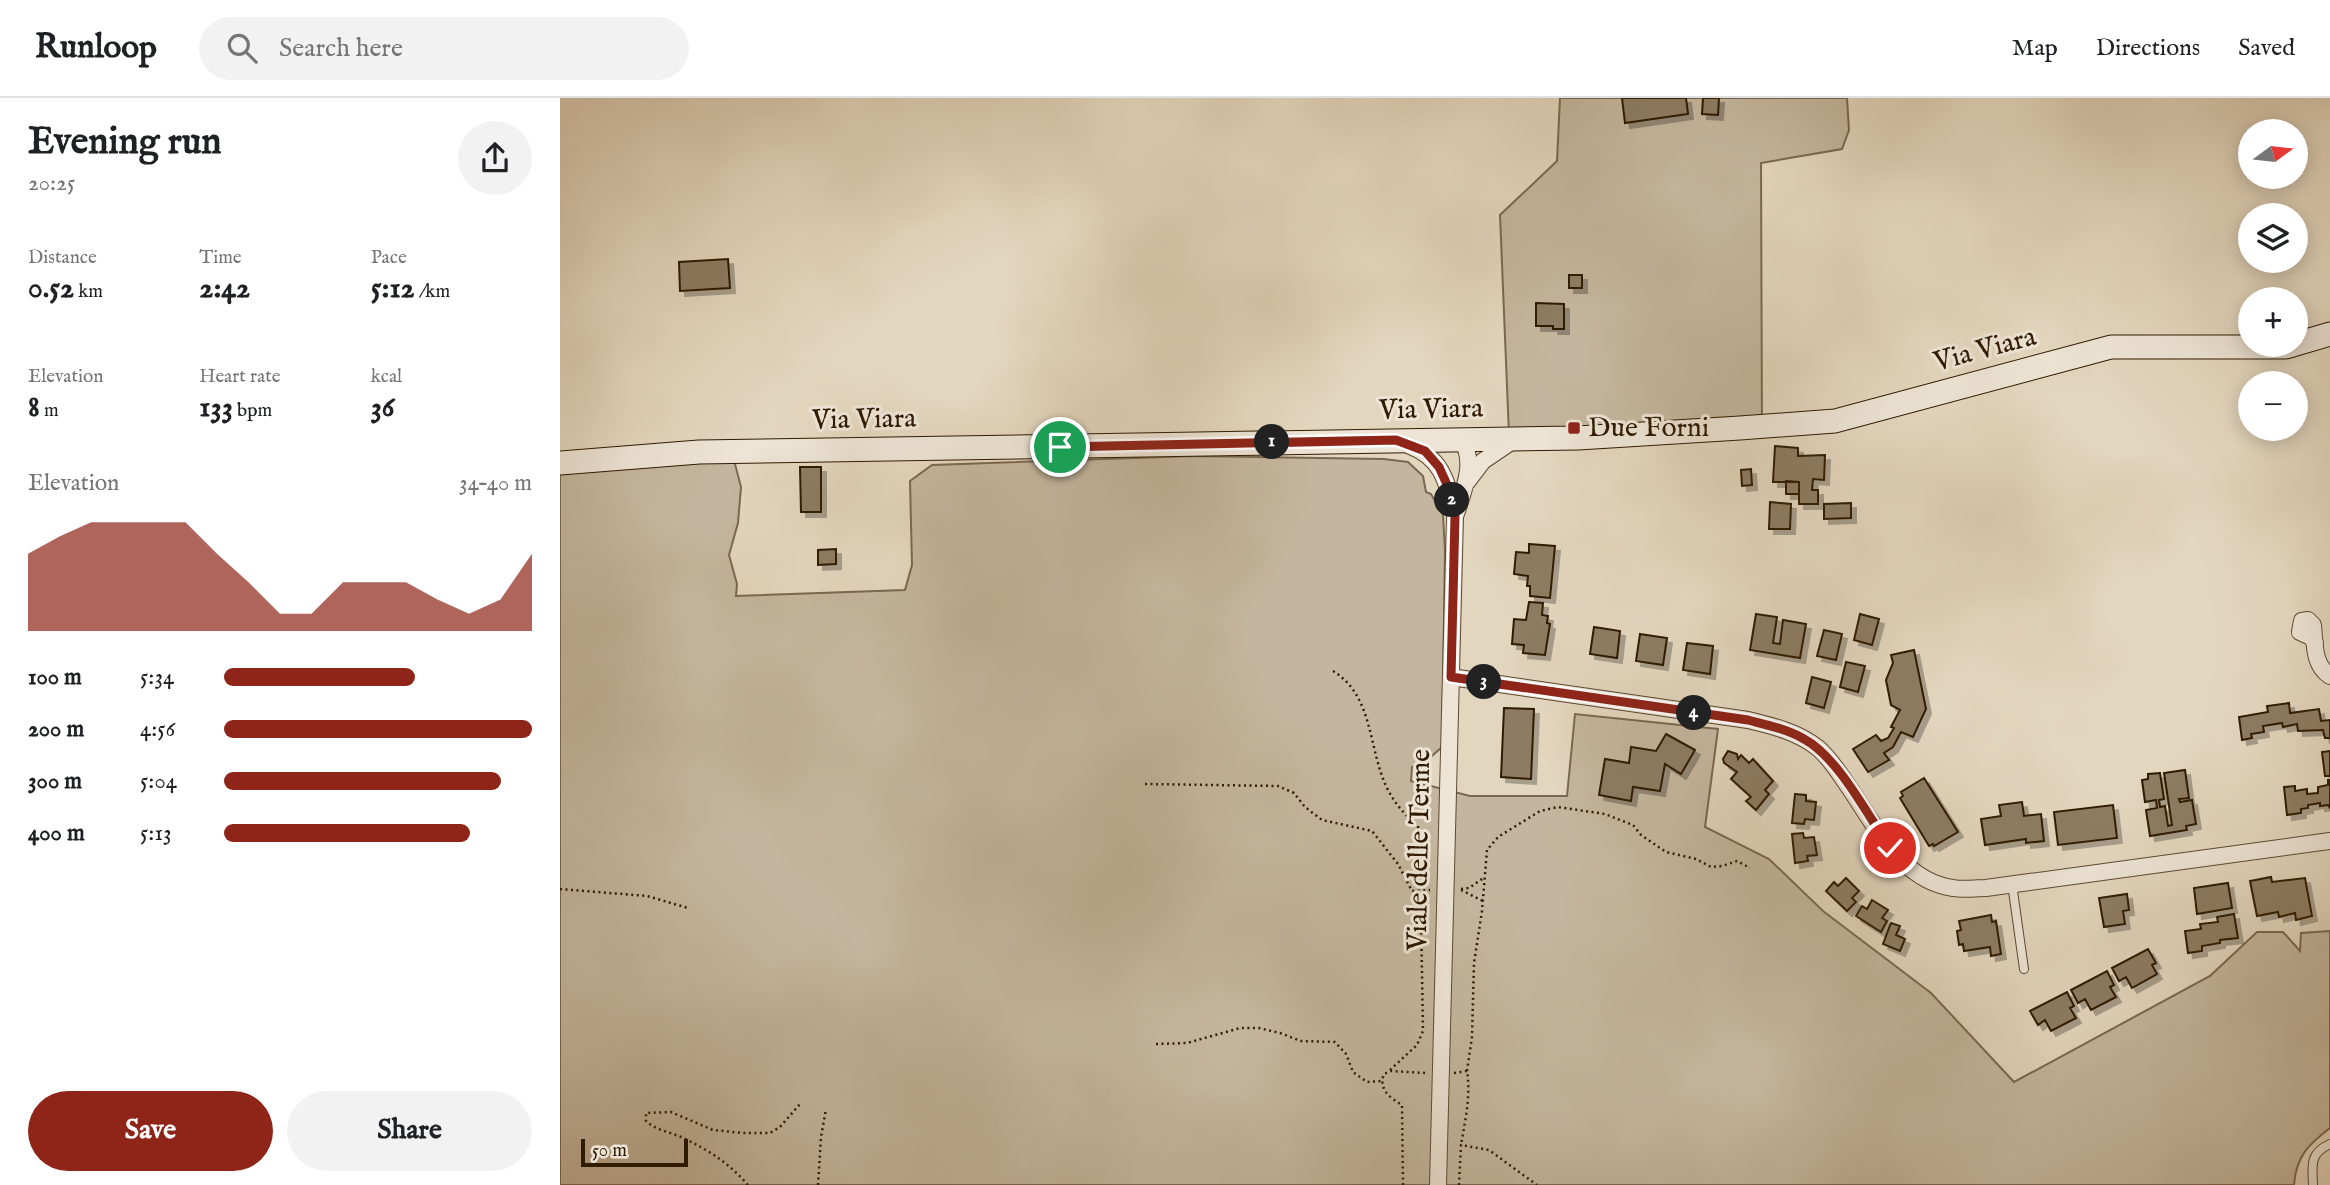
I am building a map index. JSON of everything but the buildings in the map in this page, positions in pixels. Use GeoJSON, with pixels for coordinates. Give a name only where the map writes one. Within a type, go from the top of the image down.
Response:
{"type":"FeatureCollection","features":[{"type":"Feature","properties":{"kind":"main road","name":"Via Viara"},"geometry":{"type":"LineString","coordinates":[[2308,340],[2330,334]]}},
{"type":"Feature","properties":{"kind":"main road","name":"Via Viara"},"geometry":{"type":"LineString","coordinates":[[560,463],[699,452],[1578,439],[1835,421],[2111,347],[2238,346]]}},
{"type":"Feature","properties":{"kind":"street","name":"Viale delle Terme"},"geometry":{"type":"LineString","coordinates":[[1467,482],[1483,461],[1517,439]]}},
{"type":"Feature","properties":{"kind":"street"},"geometry":{"type":"LineString","coordinates":[[1396,440],[1425,451],[1439,467],[1456,440]]}},
{"type":"Feature","properties":{"kind":"street","name":"Viale delle Terme"},"geometry":{"type":"LineString","coordinates":[[1455,516],[1467,482],[1469,456],[1466,446],[1456,440]]}},
{"type":"Feature","properties":{"kind":"street","name":"Viale delle Terme"},"geometry":{"type":"LineString","coordinates":[[1438,1185],[1455,516],[1449,489],[1439,467]]}},
{"type":"Feature","properties":{"kind":"street"},"geometry":{"type":"LineString","coordinates":[[2315,643],[2318,663],[2330,676]]}},
{"type":"Feature","properties":{"kind":"street"},"geometry":{"type":"LineString","coordinates":[[1451,677],[1748,720],[1779,728],[1805,739],[1827,757],[1890,848],[1923,878],[1952,888],[1986,888],[2330,841]]}},
{"type":"Feature","properties":{"kind":"lane"},"geometry":{"type":"LineString","coordinates":[[2011,884],[2024,969]]}},
{"type":"Feature","properties":{"kind":"lane"},"geometry":{"type":"LineString","coordinates":[[2313,1185],[2313,1157],[2320,1149],[2330,1144]]}},
{"type":"Feature","properties":{"kind":"path"},"geometry":{"type":"LineString","coordinates":[[1333,671],[1345,679],[1357,696],[1367,716],[1386,785],[1400,810],[1418,826],[1423,862],[1419,890],[1423,1031],[1417,1045],[1389,1072]]}},
{"type":"Feature","properties":{"kind":"path"},"geometry":{"type":"LineString","coordinates":[[1145,784],[1278,786],[1294,793],[1305,807],[1322,820],[1372,831],[1398,864],[1412,891],[1434,890]]}},
{"type":"Feature","properties":{"kind":"path"},"geometry":{"type":"LineString","coordinates":[[1467,1072],[1472,1037],[1474,963],[1487,850],[1498,837],[1540,811],[1558,807],[1605,814],[1633,825],[1666,852],[1696,859],[1711,867],[1737,861],[1750,868]]}},
{"type":"Feature","properties":{"kind":"path"},"geometry":{"type":"LineString","coordinates":[[1483,901],[1459,889],[1469,888],[1485,877]]}},
{"type":"Feature","properties":{"kind":"path"},"geometry":{"type":"LineString","coordinates":[[560,889],[647,896],[688,908]]}},
{"type":"Feature","properties":{"kind":"path"},"geometry":{"type":"LineString","coordinates":[[1156,1044],[1187,1043],[1240,1028],[1259,1028],[1301,1041],[1335,1042],[1346,1054],[1353,1072],[1367,1082],[1381,1081]]}},
{"type":"Feature","properties":{"kind":"path"},"geometry":{"type":"LineString","coordinates":[[748,1185],[726,1162],[699,1145],[652,1127],[646,1121],[646,1113],[671,1112],[713,1130],[770,1133],[780,1127],[800,1104]]}},
{"type":"Feature","properties":{"kind":"path"},"geometry":{"type":"LineString","coordinates":[[818,1185],[825,1109]]}},
{"type":"Feature","properties":{"kind":"path"},"geometry":{"type":"LineString","coordinates":[[1459,1185],[1461,1145],[1489,1150],[1537,1185]]}},
{"type":"Feature","properties":{"kind":"shaded area"},"geometry":{"type":"Polygon","coordinates":[[[1560,98],[1847,98],[1849,130],[1842,149],[1761,163],[1762,433],[1509,435],[1500,215],[1557,161],[1560,98]]]}},
{"type":"Feature","properties":{"kind":"shaded area"},"geometry":{"type":"Polygon","coordinates":[[[1194,456],[1384,459],[1408,462],[1423,476],[1426,492],[1431,494],[1443,515],[1445,551],[1442,747],[1424,763],[1412,767],[1411,781],[1470,796],[1567,796],[1575,714],[1718,729],[1705,827],[1769,859],[1823,911],[1931,993],[2014,1082],[2210,976],[2257,932],[2283,932],[2300,951],[2301,933],[2330,931],[2330,1128],[2301,1158],[2294,1185],[560,1185],[560,470],[734,460],[741,487],[738,523],[729,555],[737,584],[736,596],[905,590],[912,565],[910,481],[932,465],[1194,456]]]}},
{"type":"Feature","properties":{"kind":"place","name":"Due Forni"},"geometry":{"type":"Point","coordinates":[1574,428]}},
{"type":"Feature","properties":{"kind":"route"},"geometry":{"type":"LineString","coordinates":[[1060,447],[1396,440],[1425,451],[1439,467],[1449,489],[1455,516],[1451,677],[1748,720],[1779,728],[1805,739],[1827,757],[1890,848]]}}]}
